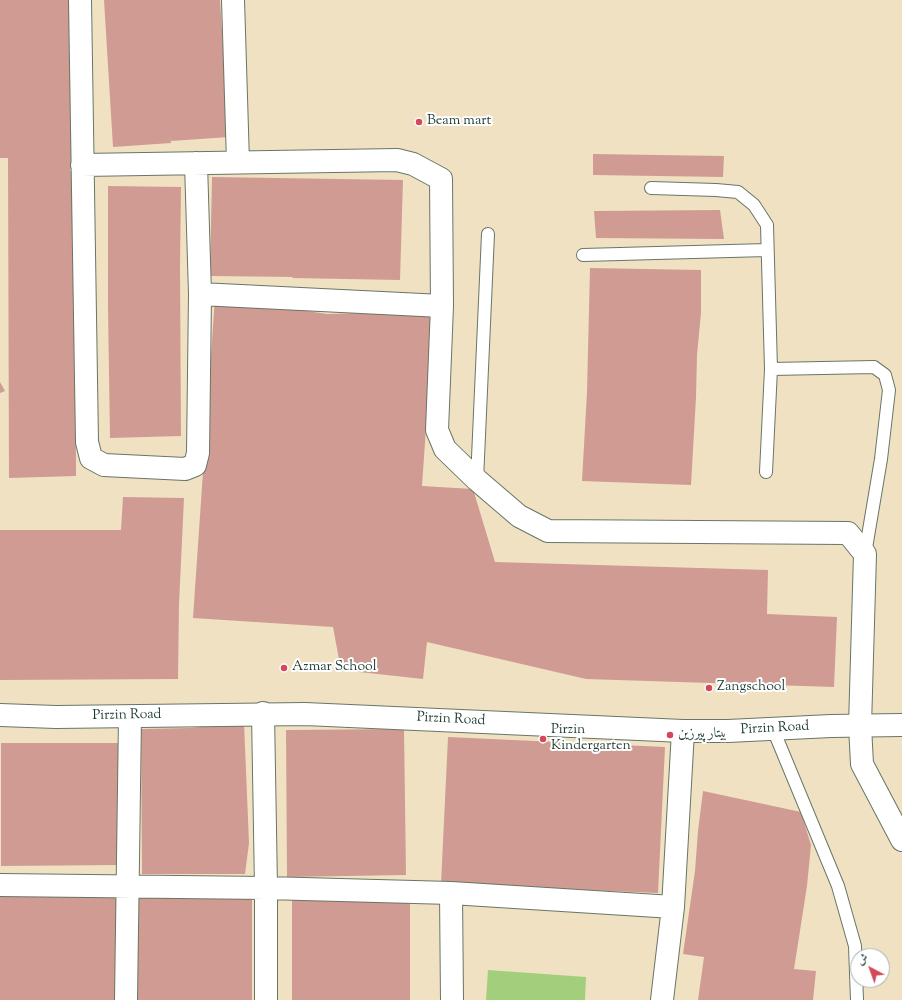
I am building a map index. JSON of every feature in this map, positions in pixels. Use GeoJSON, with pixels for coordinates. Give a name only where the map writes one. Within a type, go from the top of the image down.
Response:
{"type":"FeatureCollection","features":[{"type":"Feature","properties":{"kind":"street"},"geometry":{"type":"LineString","coordinates":[[80,0],[87,442],[91,458],[104,465],[185,469],[195,465],[198,453],[200,294],[196,163]]}},
{"type":"Feature","properties":{"kind":"street"},"geometry":{"type":"LineString","coordinates":[[233,0],[238,162]]}},
{"type":"Feature","properties":{"kind":"street"},"geometry":{"type":"LineString","coordinates":[[82,165],[397,160],[414,164],[441,179],[442,306],[437,430],[445,449],[476,480],[519,516],[548,531],[848,533],[865,554],[860,726],[862,764],[902,840]]}},
{"type":"Feature","properties":{"kind":"street"},"geometry":{"type":"LineString","coordinates":[[200,294],[442,306]]}},
{"type":"Feature","properties":{"kind":"street"},"geometry":{"type":"LineString","coordinates":[[263,714],[266,1000]]}},
{"type":"Feature","properties":{"kind":"street","name":"Pirzin Road"},"geometry":{"type":"LineString","coordinates":[[0,715],[130,717],[263,714],[346,715],[683,731],[902,725]]}},
{"type":"Feature","properties":{"kind":"street"},"geometry":{"type":"LineString","coordinates":[[126,1000],[130,717]]}},
{"type":"Feature","properties":{"kind":"street"},"geometry":{"type":"LineString","coordinates":[[662,1000],[673,906],[683,731]]}},
{"type":"Feature","properties":{"kind":"street"},"geometry":{"type":"LineString","coordinates":[[0,885],[266,888],[451,893],[673,906]]}},
{"type":"Feature","properties":{"kind":"street"},"geometry":{"type":"LineString","coordinates":[[451,893],[452,1000]]}},
{"type":"Feature","properties":{"kind":"lane"},"geometry":{"type":"LineString","coordinates":[[651,188],[738,192],[754,205],[767,225],[770,369],[766,472]]}},
{"type":"Feature","properties":{"kind":"lane"},"geometry":{"type":"LineString","coordinates":[[476,480],[488,234]]}},
{"type":"Feature","properties":{"kind":"lane"},"geometry":{"type":"LineString","coordinates":[[583,255],[767,250]]}},
{"type":"Feature","properties":{"kind":"lane"},"geometry":{"type":"LineString","coordinates":[[770,369],[874,367],[885,375],[889,390],[881,459],[865,554]]}},
{"type":"Feature","properties":{"kind":"lane"},"geometry":{"type":"LineString","coordinates":[[773,729],[838,886],[855,946],[857,1000]]}},
{"type":"Feature","properties":{"kind":"green space"},"geometry":{"type":"Polygon","coordinates":[[[488,970],[586,977],[585,1000],[486,1000],[488,970]]]}},
{"type":"Feature","properties":{"kind":"building"},"geometry":{"type":"Polygon","coordinates":[[[0,0],[73,0],[75,140],[70,171],[75,171],[76,476],[9,478],[8,158],[0,158],[0,0]]]}},
{"type":"Feature","properties":{"kind":"building"},"geometry":{"type":"Polygon","coordinates":[[[104,0],[220,0],[229,137],[171,141],[170,134],[171,143],[113,147],[104,0]]]}},
{"type":"Feature","properties":{"kind":"building"},"geometry":{"type":"Polygon","coordinates":[[[593,154],[724,156],[723,177],[593,175],[593,154]]]}},
{"type":"Feature","properties":{"kind":"building"},"geometry":{"type":"Polygon","coordinates":[[[212,177],[403,180],[400,280],[210,276],[212,177]]]}},
{"type":"Feature","properties":{"kind":"building"},"geometry":{"type":"Polygon","coordinates":[[[108,186],[181,187],[181,436],[110,438],[108,186]]]}},
{"type":"Feature","properties":{"kind":"building"},"geometry":{"type":"Polygon","coordinates":[[[720,210],[724,239],[596,238],[594,211],[720,210]]]}},
{"type":"Feature","properties":{"kind":"building"},"geometry":{"type":"Polygon","coordinates":[[[590,268],[701,270],[701,313],[697,355],[691,485],[582,481],[587,392],[590,268]]]}},
{"type":"Feature","properties":{"kind":"building"},"geometry":{"type":"Polygon","coordinates":[[[215,297],[327,314],[434,311],[422,486],[473,489],[495,562],[768,570],[767,614],[837,617],[834,687],[586,679],[427,642],[423,679],[341,670],[333,627],[193,618],[215,297]]]}},
{"type":"Feature","properties":{"kind":"building"},"geometry":{"type":"Polygon","coordinates":[[[0,382],[5,391],[0,393],[0,382]]]}},
{"type":"Feature","properties":{"kind":"building"},"geometry":{"type":"Polygon","coordinates":[[[123,497],[184,498],[179,604],[178,679],[0,680],[0,530],[121,530],[123,497]]]}},
{"type":"Feature","properties":{"kind":"building"},"geometry":{"type":"Polygon","coordinates":[[[244,723],[249,843],[245,874],[142,874],[141,729],[190,728],[244,723]]]}},
{"type":"Feature","properties":{"kind":"building"},"geometry":{"type":"Polygon","coordinates":[[[404,729],[406,875],[287,877],[286,730],[404,729]]]}},
{"type":"Feature","properties":{"kind":"building"},"geometry":{"type":"Polygon","coordinates":[[[448,737],[665,747],[658,893],[441,884],[448,737]]]}},
{"type":"Feature","properties":{"kind":"building"},"geometry":{"type":"Polygon","coordinates":[[[1,743],[119,743],[120,865],[1,866],[1,743]]]}},
{"type":"Feature","properties":{"kind":"building"},"geometry":{"type":"Polygon","coordinates":[[[703,791],[801,812],[811,845],[807,886],[794,969],[816,971],[813,1000],[698,1000],[704,957],[683,954],[695,871],[703,791]]]}},
{"type":"Feature","properties":{"kind":"building"},"geometry":{"type":"Polygon","coordinates":[[[0,895],[117,895],[117,1000],[0,1000],[0,895]]]}},
{"type":"Feature","properties":{"kind":"building"},"geometry":{"type":"Polygon","coordinates":[[[252,895],[252,1000],[134,1000],[134,896],[252,895]]]}},
{"type":"Feature","properties":{"kind":"building"},"geometry":{"type":"Polygon","coordinates":[[[410,899],[410,1000],[292,1000],[292,900],[410,899]]]}},
{"type":"Feature","properties":{"kind":"place","name":"Beam mart"},"geometry":{"type":"Point","coordinates":[419,122]}},
{"type":"Feature","properties":{"kind":"place","name":"Azmar School"},"geometry":{"type":"Point","coordinates":[284,668]}},
{"type":"Feature","properties":{"kind":"place","name":"Zangschool"},"geometry":{"type":"Point","coordinates":[709,688]}},
{"type":"Feature","properties":{"kind":"place","name":"بيتار پيرزين"},"geometry":{"type":"Point","coordinates":[670,735]}},
{"type":"Feature","properties":{"kind":"place","name":"Pirzin Kindergarten"},"geometry":{"type":"Point","coordinates":[543,739]}}]}
